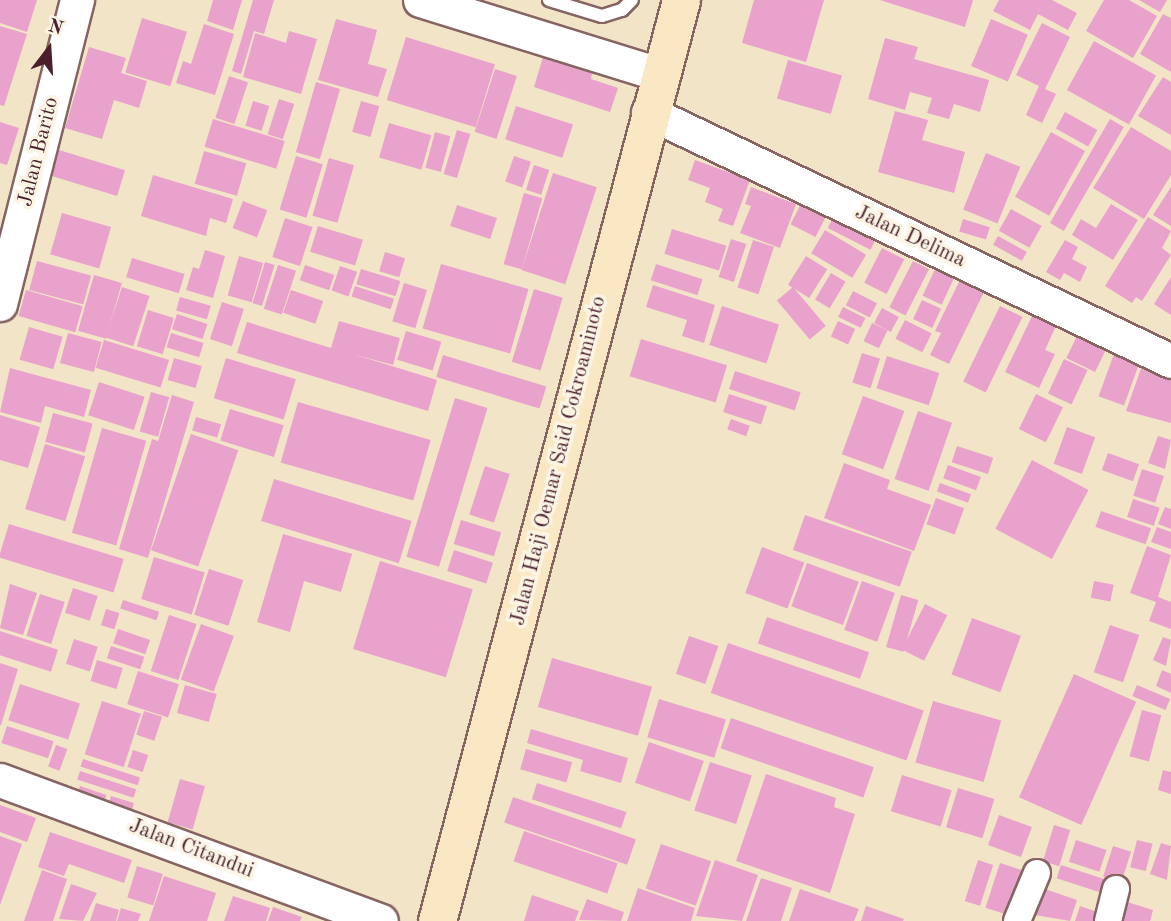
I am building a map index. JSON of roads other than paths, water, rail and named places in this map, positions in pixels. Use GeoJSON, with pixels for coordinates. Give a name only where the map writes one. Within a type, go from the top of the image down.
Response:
{"type":"FeatureCollection","features":[{"type":"Feature","properties":{"kind":"main road","name":"Jalan Haji Oemar Said Cokroaminoto"},"geometry":{"type":"LineString","coordinates":[[438,920],[648,112],[681,0]]}},
{"type":"Feature","properties":{"kind":"street","name":"Jalan Barito"},"geometry":{"type":"LineString","coordinates":[[0,304],[77,0]]}},
{"type":"Feature","properties":{"kind":"street"},"geometry":{"type":"LineString","coordinates":[[420,0],[659,74]]}},
{"type":"Feature","properties":{"kind":"street","name":"Jalan Delima"},"geometry":{"type":"LineString","coordinates":[[648,112],[1171,361]]}},
{"type":"Feature","properties":{"kind":"street","name":"Jalan Citandui"},"geometry":{"type":"LineString","coordinates":[[0,780],[382,921]]}},
{"type":"Feature","properties":{"kind":"street"},"geometry":{"type":"LineString","coordinates":[[1017,921],[1037,873]]}},
{"type":"Feature","properties":{"kind":"street"},"geometry":{"type":"LineString","coordinates":[[1108,921],[1116,890]]}},
{"type":"Feature","properties":{"kind":"lane"},"geometry":{"type":"LineString","coordinates":[[550,0],[602,16],[622,10],[632,0]]}}]}
